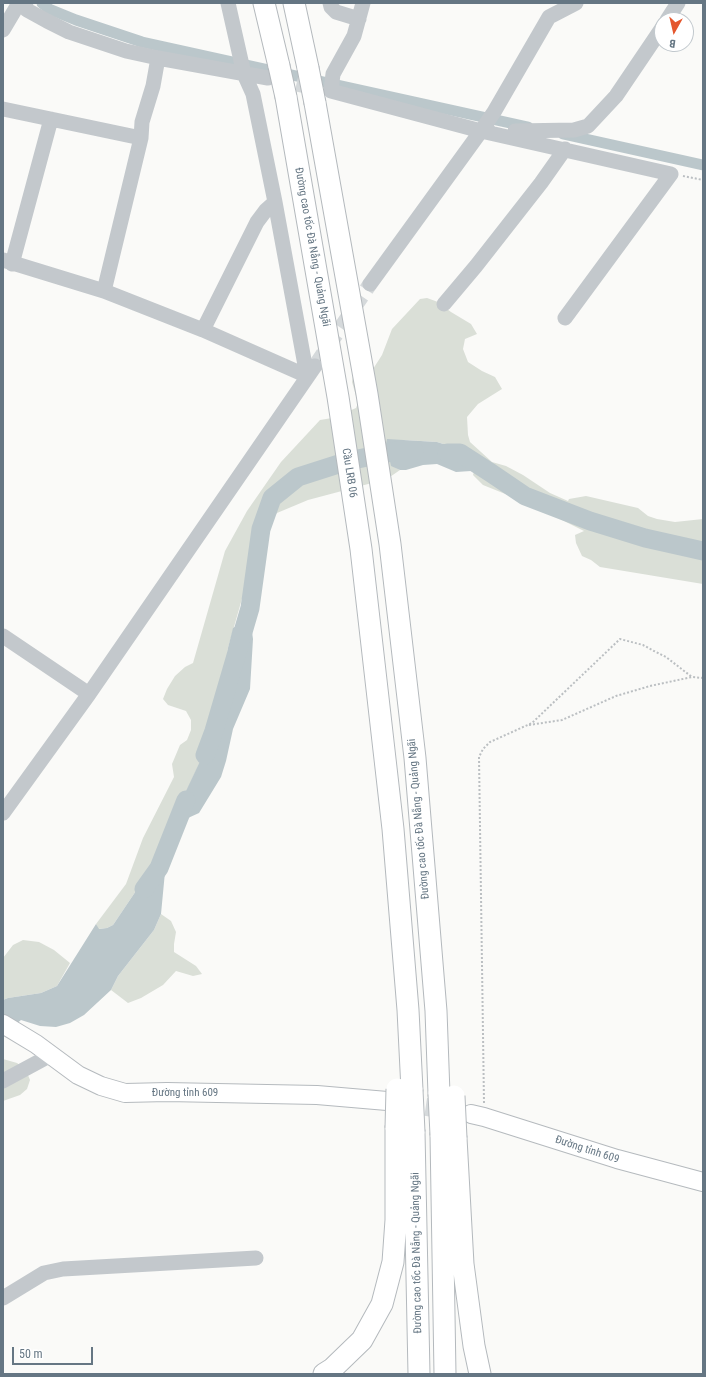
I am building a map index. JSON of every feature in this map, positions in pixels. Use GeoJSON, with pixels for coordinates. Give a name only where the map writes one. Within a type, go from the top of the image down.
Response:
{"type":"FeatureCollection","features":[{"type":"Feature","properties":{"kind":"highway"},"geometry":{"type":"LineString","coordinates":[[264,3],[273,72]]}},
{"type":"Feature","properties":{"kind":"highway","name":"Đường cao tốc Đà Nẵng - Quảng Ngãi"},"geometry":{"type":"LineString","coordinates":[[294,3],[315,103],[367,394],[390,544],[415,758],[436,1010],[446,1095],[448,1136]]}},
{"type":"Feature","properties":{"kind":"highway","name":"Đường cao tốc Đà Nẵng - Quảng Ngãi"},"geometry":{"type":"LineString","coordinates":[[273,72],[286,97],[338,397]]}},
{"type":"Feature","properties":{"kind":"highway","name":"Cầu LRB 06"},"geometry":{"type":"LineString","coordinates":[[338,397],[361,549],[392,829],[398,1093]]}},
{"type":"Feature","properties":{"kind":"highway"},"geometry":{"type":"LineString","coordinates":[[324,1374],[332,1369],[362,1340],[382,1304],[393,1262],[405,1130],[398,1093]]}},
{"type":"Feature","properties":{"kind":"highway","name":"Đường cao tốc Đà Nẵng - Quảng Ngãi"},"geometry":{"type":"LineString","coordinates":[[405,1130],[419,1374]]}},
{"type":"Feature","properties":{"kind":"highway"},"geometry":{"type":"LineString","coordinates":[[445,1374],[448,1136]]}},
{"type":"Feature","properties":{"kind":"highway"},"geometry":{"type":"LineString","coordinates":[[448,1136],[474,1346],[480,1374]]}},
{"type":"Feature","properties":{"kind":"main road","name":"Đường tỉnh 609"},"geometry":{"type":"LineString","coordinates":[[3,1024],[36,1044],[78,1075],[101,1086],[125,1094],[167,1092],[317,1095],[398,1093]]}},
{"type":"Feature","properties":{"kind":"main road","name":"Đường tỉnh 609"},"geometry":{"type":"LineString","coordinates":[[478,1115],[617,1160],[703,1182]]}},
{"type":"Feature","properties":{"kind":"street"},"geometry":{"type":"LineString","coordinates":[[3,30],[19,3]]}},
{"type":"Feature","properties":{"kind":"street"},"geometry":{"type":"LineString","coordinates":[[25,3],[27,10],[70,32],[126,51],[158,58],[244,72],[273,72]]}},
{"type":"Feature","properties":{"kind":"street"},"geometry":{"type":"LineString","coordinates":[[3,813],[89,694],[311,371],[253,94],[244,72],[228,3]]}},
{"type":"Feature","properties":{"kind":"street"},"geometry":{"type":"LineString","coordinates":[[330,3],[331,7],[336,12],[359,20]]}},
{"type":"Feature","properties":{"kind":"street"},"geometry":{"type":"LineString","coordinates":[[363,3],[354,36],[332,79],[331,92],[672,174],[565,318]]}},
{"type":"Feature","properties":{"kind":"street"},"geometry":{"type":"LineString","coordinates":[[370,284],[494,112],[549,17],[576,3]]}},
{"type":"Feature","properties":{"kind":"street"},"geometry":{"type":"LineString","coordinates":[[672,12],[678,3]]}},
{"type":"Feature","properties":{"kind":"street"},"geometry":{"type":"LineString","coordinates":[[483,128],[532,132],[574,130],[588,126],[616,96],[654,40]]}},
{"type":"Feature","properties":{"kind":"street"},"geometry":{"type":"LineString","coordinates":[[104,291],[141,138],[142,122],[158,58]]}},
{"type":"Feature","properties":{"kind":"street"},"geometry":{"type":"LineString","coordinates":[[3,109],[141,138]]}},
{"type":"Feature","properties":{"kind":"street"},"geometry":{"type":"LineString","coordinates":[[51,119],[8,262],[104,291],[311,371]]}},
{"type":"Feature","properties":{"kind":"street"},"geometry":{"type":"LineString","coordinates":[[444,304],[476,266],[565,149]]}},
{"type":"Feature","properties":{"kind":"street"},"geometry":{"type":"LineString","coordinates":[[203,330],[257,222],[266,210],[275,202]]}},
{"type":"Feature","properties":{"kind":"street"},"geometry":{"type":"LineString","coordinates":[[3,636],[89,694]]}},
{"type":"Feature","properties":{"kind":"street"},"geometry":{"type":"LineString","coordinates":[[3,1081],[51,1055]]}},
{"type":"Feature","properties":{"kind":"street"},"geometry":{"type":"LineString","coordinates":[[3,1298],[44,1273],[63,1269],[256,1258]]}},
{"type":"Feature","properties":{"kind":"path"},"geometry":{"type":"LineString","coordinates":[[672,174],[703,180]]}},
{"type":"Feature","properties":{"kind":"path"},"geometry":{"type":"LineString","coordinates":[[478,1115],[478,757],[490,742],[528,725],[537,719],[620,639],[643,645],[666,657],[692,677]]}},
{"type":"Feature","properties":{"kind":"path"},"geometry":{"type":"LineString","coordinates":[[528,725],[562,720],[616,696],[650,686],[692,677],[703,678]]}},
{"type":"Feature","properties":{"kind":"shaded area"},"geometry":{"type":"Polygon","coordinates":[[[427,298],[438,302],[471,324],[477,334],[465,339],[463,349],[468,362],[495,377],[502,389],[478,404],[467,417],[470,442],[492,462],[506,466],[523,475],[550,493],[568,501],[569,499],[586,496],[638,508],[648,516],[657,519],[675,522],[703,519],[703,584],[600,567],[591,560],[582,556],[576,543],[575,535],[584,531],[530,504],[483,485],[473,475],[475,468],[466,454],[459,449],[437,442],[404,440],[391,465],[400,470],[387,479],[308,500],[277,513],[261,529],[263,511],[247,581],[228,648],[225,708],[150,870],[113,925],[107,928],[98,929],[96,924],[126,884],[143,838],[174,777],[172,764],[180,745],[187,740],[191,730],[191,720],[186,711],[168,705],[163,699],[175,676],[185,667],[193,663],[225,551],[247,511],[281,462],[320,420],[332,418],[356,408],[358,403],[352,382],[353,376],[357,372],[373,369],[382,355],[392,329],[420,299],[427,298]]]}},
{"type":"Feature","properties":{"kind":"shaded area"},"geometry":{"type":"Polygon","coordinates":[[[387,439],[437,442],[459,449],[466,454],[475,468],[471,471],[456,472],[437,464],[423,465],[406,470],[400,470],[391,466],[386,444],[387,439]]]}},
{"type":"Feature","properties":{"kind":"shaded area"},"geometry":{"type":"Polygon","coordinates":[[[247,620],[251,625],[253,639],[250,689],[233,729],[221,777],[199,813],[177,823],[171,823],[225,708],[228,648],[233,628],[247,620]]]}},
{"type":"Feature","properties":{"kind":"shaded area"},"geometry":{"type":"Polygon","coordinates":[[[159,868],[165,872],[161,914],[154,930],[118,976],[111,990],[84,1015],[70,1023],[56,1027],[40,1026],[21,1020],[3,1035],[3,1000],[41,993],[57,986],[96,924],[99,929],[107,928],[113,925],[150,870],[159,868]]]}},
{"type":"Feature","properties":{"kind":"shaded area"},"geometry":{"type":"Polygon","coordinates":[[[161,914],[171,921],[176,932],[174,952],[196,966],[202,974],[193,976],[176,971],[163,985],[141,998],[128,1003],[111,990],[118,976],[154,930],[161,914]]]}},
{"type":"Feature","properties":{"kind":"shaded area"},"geometry":{"type":"Polygon","coordinates":[[[23,940],[39,942],[54,950],[70,963],[57,986],[41,993],[3,1000],[3,958],[13,945],[23,940]]]}},
{"type":"Feature","properties":{"kind":"shaded area"},"geometry":{"type":"Polygon","coordinates":[[[3,1059],[17,1063],[26,1070],[30,1080],[27,1089],[20,1095],[3,1101],[3,1059]]]}},
{"type":"Feature","properties":{"kind":"waterway"},"geometry":{"type":"LineString","coordinates":[[42,3],[49,9],[76,20],[142,42],[528,127]]}},
{"type":"Feature","properties":{"kind":"waterway"},"geometry":{"type":"LineString","coordinates":[[563,134],[703,165]]}},
{"type":"Feature","properties":{"kind":"waterway"},"geometry":{"type":"LineString","coordinates":[[205,755],[214,731],[250,608],[261,529],[272,498],[298,477],[348,461],[397,451],[414,451]]}},
{"type":"Feature","properties":{"kind":"waterway"},"geometry":{"type":"LineString","coordinates":[[447,453],[460,453],[525,496],[590,521],[645,538],[703,551]]}},
{"type":"Feature","properties":{"kind":"waterway"},"geometry":{"type":"LineString","coordinates":[[144,889],[159,868],[186,800]]}},
{"type":"Feature","properties":{"kind":"tunnel"},"geometry":{"type":"LineString","coordinates":[[274,79],[319,89]]}},
{"type":"Feature","properties":{"kind":"tunnel"},"geometry":{"type":"LineString","coordinates":[[315,366],[370,284]]}},
{"type":"Feature","properties":{"kind":"tunnel"},"geometry":{"type":"LineString","coordinates":[[399,1103],[453,1111]]}}]}
